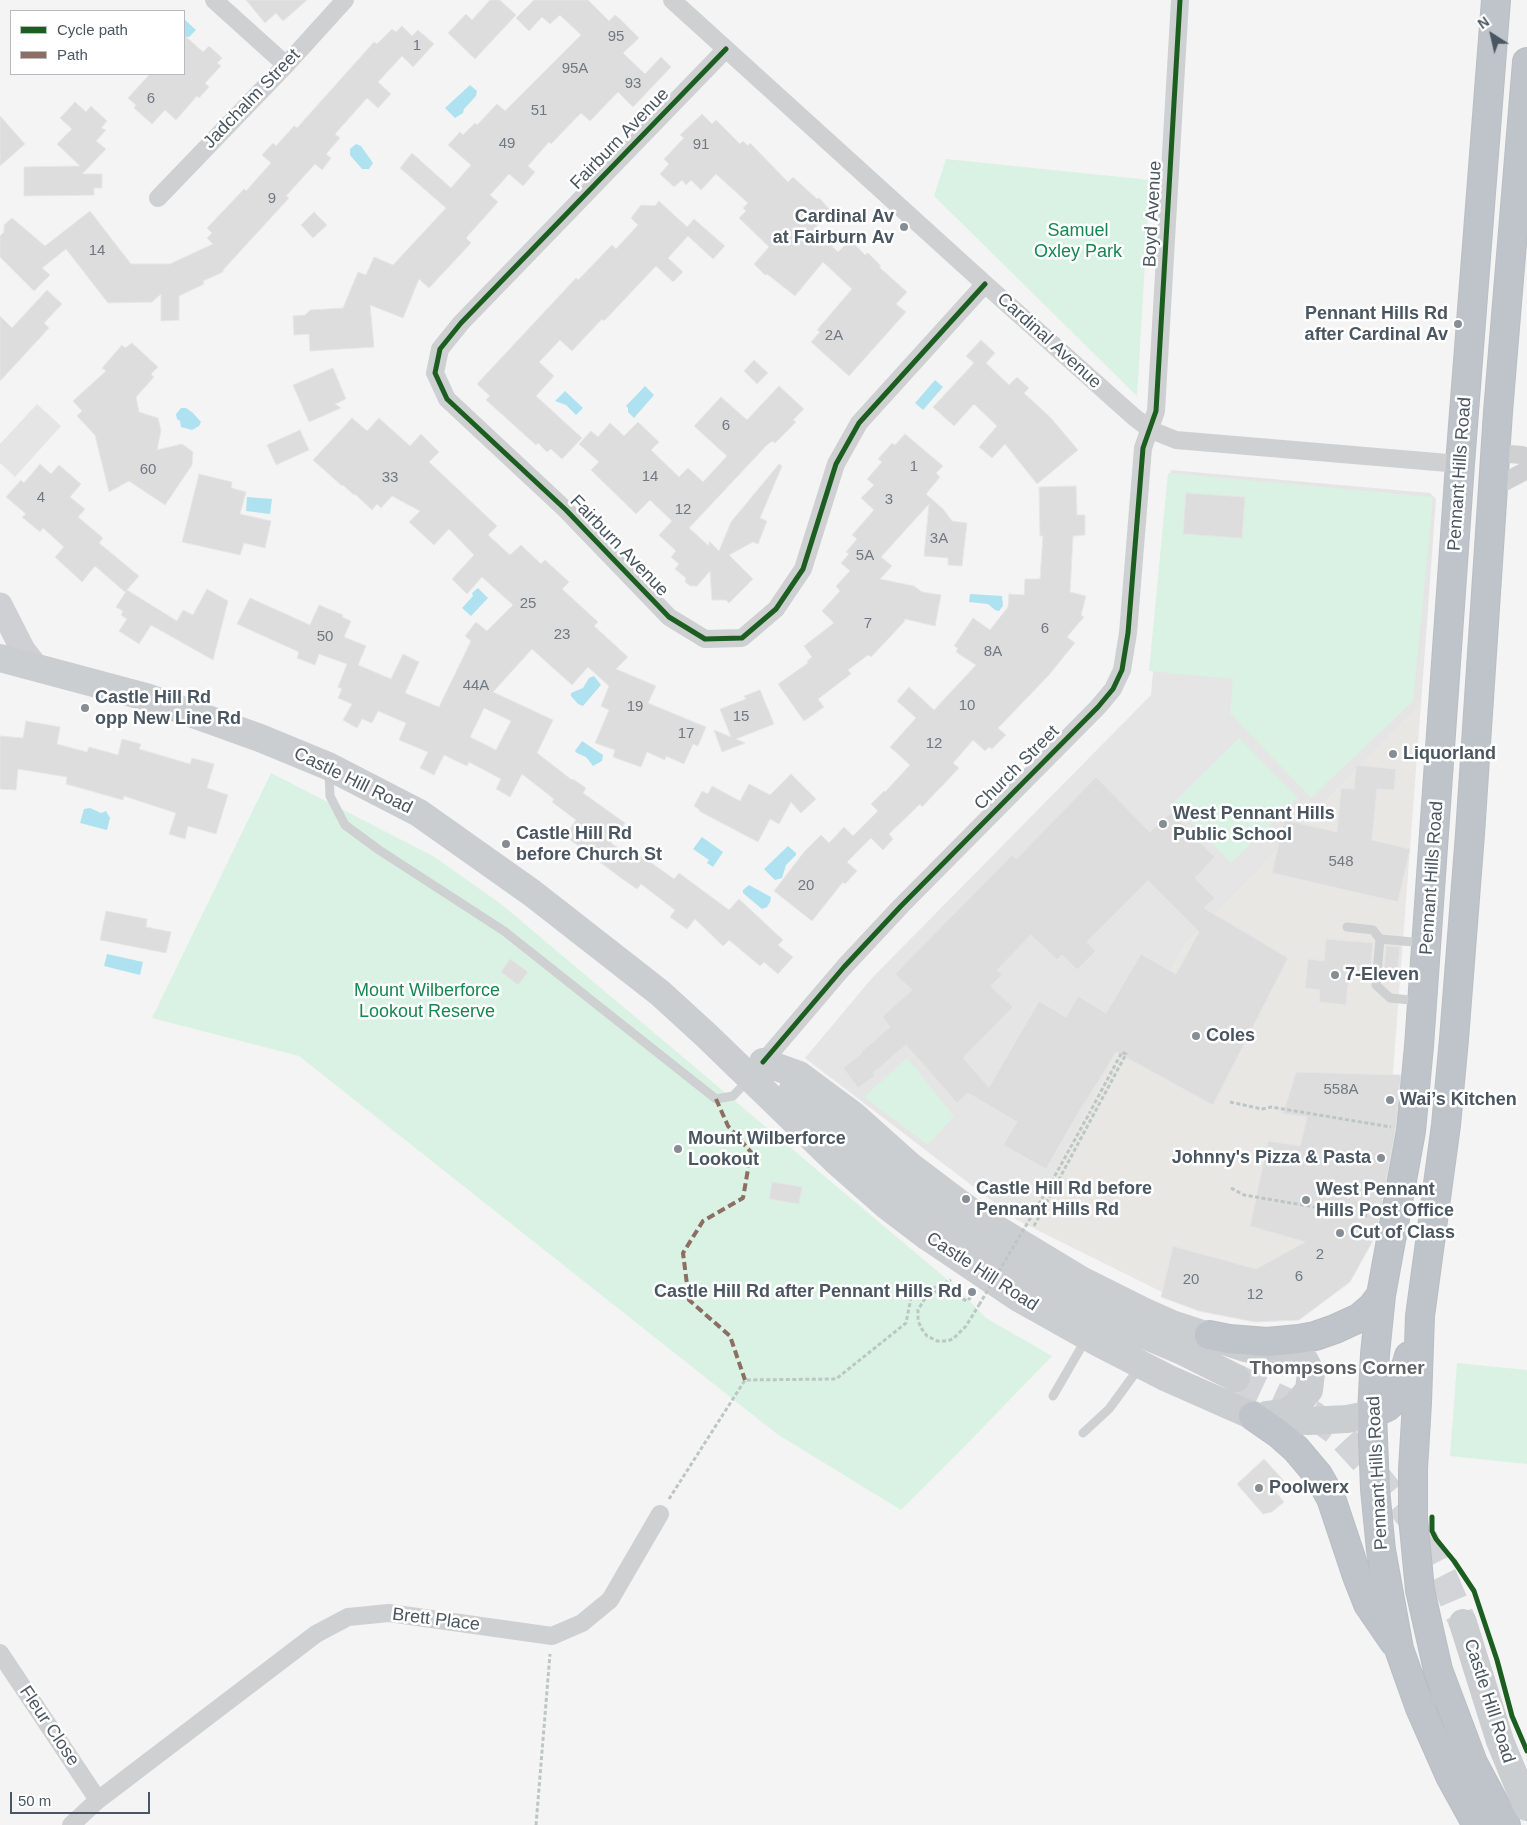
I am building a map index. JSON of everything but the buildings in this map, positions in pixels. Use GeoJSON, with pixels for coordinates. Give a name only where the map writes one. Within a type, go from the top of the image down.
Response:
{"type":"FeatureCollection","features":[{"type":"Feature","properties":{"kind":"highway","name":"Pennant Hills Road"},"geometry":{"type":"LineString","coordinates":[[1477,1825],[1446,1767],[1420,1708],[1399,1649],[1381,1550],[1375,1489],[1372,1414],[1375,1354],[1381,1295],[1411,1131],[1471,478],[1496,0]]}},
{"type":"Feature","properties":{"kind":"highway","name":"Pennant Hills Road"},"geometry":{"type":"LineString","coordinates":[[1496,453],[1527,62]]}},
{"type":"Feature","properties":{"kind":"highway"},"geometry":{"type":"LineString","coordinates":[[1471,478],[1498,416]]}},
{"type":"Feature","properties":{"kind":"highway"},"geometry":{"type":"LineString","coordinates":[[1471,478],[1496,453]]}},
{"type":"Feature","properties":{"kind":"highway","name":"Pennant Hills Road"},"geometry":{"type":"LineString","coordinates":[[1471,478],[1470,834],[1446,1125],[1420,1316],[1412,1503],[1420,1590],[1438,1670],[1460,1733],[1473,1763],[1506,1825]]}},
{"type":"Feature","properties":{"kind":"highway"},"geometry":{"type":"LineString","coordinates":[[1209,1335],[1229,1339],[1267,1342],[1315,1336],[1359,1318],[1372,1307],[1381,1295]]}},
{"type":"Feature","properties":{"kind":"highway"},"geometry":{"type":"LineString","coordinates":[[1372,1414],[1387,1407],[1398,1395],[1420,1316]]}},
{"type":"Feature","properties":{"kind":"highway"},"geometry":{"type":"LineString","coordinates":[[1253,1416],[1296,1449],[1318,1475],[1331,1498],[1368,1604],[1399,1649]]}},
{"type":"Feature","properties":{"kind":"main road"},"geometry":{"type":"LineString","coordinates":[[0,605],[23,650],[38,668]]}},
{"type":"Feature","properties":{"kind":"main road","name":"Castle Hill Road"},"geometry":{"type":"LineString","coordinates":[[0,658],[146,697],[260,738],[328,766],[418,813],[532,892],[757,1070],[917,1201],[958,1230],[1062,1294],[1126,1327],[1180,1350],[1236,1378]]}},
{"type":"Feature","properties":{"kind":"main road","name":"Castle Hill Road"},"geometry":{"type":"LineString","coordinates":[[757,1070],[836,1161],[886,1205],[974,1270],[1017,1297],[1141,1366],[1253,1416],[1275,1420],[1309,1421],[1347,1420],[1372,1414]]}},
{"type":"Feature","properties":{"kind":"main road"},"geometry":{"type":"LineString","coordinates":[[757,1070],[799,1075],[852,1115],[910,1166],[990,1225],[1082,1280],[1172,1324],[1253,1349],[1293,1352],[1301,1357],[1311,1373],[1310,1385],[1300,1403],[1284,1413],[1253,1416]]}},
{"type":"Feature","properties":{"kind":"main road","name":"Castle Hill Road"},"geometry":{"type":"LineString","coordinates":[[1463,1623],[1500,1741],[1527,1807]]}},
{"type":"Feature","properties":{"kind":"street"},"geometry":{"type":"LineString","coordinates":[[214,0],[286,65]]}},
{"type":"Feature","properties":{"kind":"street","name":"Jadchalm Street"},"geometry":{"type":"LineString","coordinates":[[158,198],[286,65],[345,0]]}},
{"type":"Feature","properties":{"kind":"street","name":"Cardinal Avenue"},"geometry":{"type":"LineString","coordinates":[[672,0],[985,284],[1151,430],[1176,440],[1471,478]]}},
{"type":"Feature","properties":{"kind":"street","name":"Boyd Avenue"},"geometry":{"type":"LineString","coordinates":[[1151,430],[1156,411],[1180,0]]}},
{"type":"Feature","properties":{"kind":"street","name":"Fairburn Avenue"},"geometry":{"type":"LineString","coordinates":[[726,48],[462,324],[440,349],[435,373],[447,399],[566,510],[670,617],[705,639],[742,638],[776,608],[803,569],[836,464],[859,423],[985,284]]}},
{"type":"Feature","properties":{"kind":"street","name":"Church Street"},"geometry":{"type":"LineString","coordinates":[[757,1070],[844,967],[914,892],[1098,707],[1113,689],[1122,670],[1125,651],[1143,454],[1151,430]]}},
{"type":"Feature","properties":{"kind":"street"},"geometry":{"type":"LineString","coordinates":[[1496,453],[1527,457]]}},
{"type":"Feature","properties":{"kind":"street"},"geometry":{"type":"LineString","coordinates":[[1471,478],[1527,470]]}},
{"type":"Feature","properties":{"kind":"street"},"geometry":{"type":"LineString","coordinates":[[552,1636],[582,1623],[610,1600],[660,1514]]}},
{"type":"Feature","properties":{"kind":"street","name":"Brett Place"},"geometry":{"type":"LineString","coordinates":[[71,1825],[98,1800],[316,1634],[348,1617],[389,1613],[552,1636]]}},
{"type":"Feature","properties":{"kind":"street","name":"Fleur Close"},"geometry":{"type":"LineString","coordinates":[[0,1652],[98,1800]]}},
{"type":"Feature","properties":{"kind":"lane"},"geometry":{"type":"LineString","coordinates":[[328,766],[330,796],[345,825],[379,850],[504,932],[716,1099],[733,1096],[757,1070]]}},
{"type":"Feature","properties":{"kind":"lane"},"geometry":{"type":"LineString","coordinates":[[1347,927],[1373,930],[1380,939],[1376,985],[1390,998],[1423,1002]]}},
{"type":"Feature","properties":{"kind":"lane"},"geometry":{"type":"LineString","coordinates":[[1380,939],[1427,944]]}},
{"type":"Feature","properties":{"kind":"lane"},"geometry":{"type":"LineString","coordinates":[[1053,1396],[1087,1336]]}},
{"type":"Feature","properties":{"kind":"lane"},"geometry":{"type":"LineString","coordinates":[[1083,1433],[1109,1409],[1141,1366]]}},
{"type":"Feature","properties":{"kind":"path"},"geometry":{"type":"LineString","coordinates":[[971,1297],[967,1301],[947,1291],[937,1291],[927,1297],[920,1306],[918,1315],[919,1324],[927,1336],[941,1342],[953,1339],[963,1330],[1047,1190],[1122,1052],[1126,1054],[1032,1231]]}},
{"type":"Feature","properties":{"kind":"path"},"geometry":{"type":"LineString","coordinates":[[1230,1102],[1262,1109],[1271,1107],[1394,1127]]}},
{"type":"Feature","properties":{"kind":"path"},"geometry":{"type":"LineString","coordinates":[[1231,1188],[1244,1195],[1367,1216]]}},
{"type":"Feature","properties":{"kind":"path"},"geometry":{"type":"LineString","coordinates":[[660,1514],[745,1380],[836,1379],[906,1323],[911,1298],[974,1270]]}},
{"type":"Feature","properties":{"kind":"path"},"geometry":{"type":"LineString","coordinates":[[536,1825],[552,1636]]}},
{"type":"Feature","properties":{"kind":"shaded area"},"geometry":{"type":"Polygon","coordinates":[[[37,404],[61,426],[15,477],[0,463],[0,444],[37,404]]]}},
{"type":"Feature","properties":{"kind":"shaded area","name":"West Pennant Hills Public School"},"geometry":{"type":"Polygon","coordinates":[[[1171,470],[1430,493],[1436,499],[1421,704],[1185,945],[1128,1047],[1121,1044],[1048,1183],[1041,1180],[1017,1220],[805,1058],[872,978],[1151,695],[1171,470]]]}},
{"type":"Feature","properties":{"kind":"shaded area"},"geometry":{"type":"Polygon","coordinates":[[[1421,704],[1393,1072],[1379,1184],[1306,1307],[1261,1322],[1188,1305],[1017,1220],[1121,1044],[1128,1047],[1185,945],[1421,704]]]}},
{"type":"Feature","properties":{"kind":"green space","name":"Samuel Oxley Park"},"geometry":{"type":"Polygon","coordinates":[[[946,159],[1150,180],[1137,396],[934,196],[946,159]]]}},
{"type":"Feature","properties":{"kind":"green space"},"geometry":{"type":"Polygon","coordinates":[[[1168,473],[1433,497],[1413,701],[1311,798],[1230,713],[1233,679],[1149,671],[1168,473]]]}},
{"type":"Feature","properties":{"kind":"green space"},"geometry":{"type":"Polygon","coordinates":[[[1239,738],[1298,798],[1231,863],[1173,803],[1239,738]]]}},
{"type":"Feature","properties":{"kind":"green space","name":"Mount Wilberforce Lookout Reserve"},"geometry":{"type":"Polygon","coordinates":[[[271,773],[433,856],[501,904],[955,1286],[986,1318],[1052,1356],[901,1510],[777,1434],[299,1056],[152,1018],[271,773]]]}},
{"type":"Feature","properties":{"kind":"green space"},"geometry":{"type":"Polygon","coordinates":[[[907,1058],[954,1116],[928,1145],[864,1097],[907,1058]]]}},
{"type":"Feature","properties":{"kind":"green space"},"geometry":{"type":"Polygon","coordinates":[[[1457,1363],[1527,1370],[1527,1464],[1450,1456],[1457,1363]]]}},
{"type":"Feature","properties":{"kind":"water"},"geometry":{"type":"Polygon","coordinates":[[[185,20],[196,30],[189,37],[185,37],[185,20]]]}},
{"type":"Feature","properties":{"kind":"water"},"geometry":{"type":"Polygon","coordinates":[[[470,85],[477,91],[476,96],[464,109],[463,113],[455,118],[445,108],[470,85]]]}},
{"type":"Feature","properties":{"kind":"water"},"geometry":{"type":"Polygon","coordinates":[[[356,144],[361,146],[373,163],[369,169],[362,169],[350,155],[350,149],[356,144]]]}},
{"type":"Feature","properties":{"kind":"water"},"geometry":{"type":"Polygon","coordinates":[[[935,380],[943,387],[923,410],[915,403],[935,380]]]}},
{"type":"Feature","properties":{"kind":"water"},"geometry":{"type":"Polygon","coordinates":[[[645,386],[654,395],[634,418],[628,412],[626,406],[645,386]]]}},
{"type":"Feature","properties":{"kind":"water"},"geometry":{"type":"Polygon","coordinates":[[[565,391],[583,408],[576,415],[566,405],[555,401],[565,391]]]}},
{"type":"Feature","properties":{"kind":"water"},"geometry":{"type":"Polygon","coordinates":[[[181,408],[186,408],[193,413],[201,422],[199,426],[192,430],[181,427],[176,414],[181,408]]]}},
{"type":"Feature","properties":{"kind":"water"},"geometry":{"type":"Polygon","coordinates":[[[247,497],[272,499],[270,514],[246,511],[247,497]]]}},
{"type":"Feature","properties":{"kind":"water"},"geometry":{"type":"Polygon","coordinates":[[[478,588],[488,598],[471,616],[462,608],[473,596],[472,593],[478,588]]]}},
{"type":"Feature","properties":{"kind":"water"},"geometry":{"type":"Polygon","coordinates":[[[970,594],[1002,596],[1003,606],[999,611],[988,604],[969,602],[970,594]]]}},
{"type":"Feature","properties":{"kind":"water"},"geometry":{"type":"Polygon","coordinates":[[[594,676],[601,685],[583,706],[578,704],[571,696],[571,693],[583,688],[589,678],[594,676]]]}},
{"type":"Feature","properties":{"kind":"water"},"geometry":{"type":"Polygon","coordinates":[[[582,741],[603,755],[602,761],[593,766],[586,757],[575,751],[582,741]]]}},
{"type":"Feature","properties":{"kind":"water"},"geometry":{"type":"Polygon","coordinates":[[[90,808],[101,813],[106,811],[110,818],[107,830],[80,823],[84,809],[90,808]]]}},
{"type":"Feature","properties":{"kind":"water"},"geometry":{"type":"Polygon","coordinates":[[[702,837],[723,852],[713,867],[707,863],[709,860],[693,849],[702,837]]]}},
{"type":"Feature","properties":{"kind":"water"},"geometry":{"type":"Polygon","coordinates":[[[788,846],[796,855],[786,865],[782,878],[775,880],[764,869],[788,846]]]}},
{"type":"Feature","properties":{"kind":"water"},"geometry":{"type":"Polygon","coordinates":[[[749,885],[771,897],[767,907],[762,909],[743,893],[743,890],[749,885]]]}},
{"type":"Feature","properties":{"kind":"water"},"geometry":{"type":"Polygon","coordinates":[[[107,954],[143,962],[140,975],[104,966],[107,954]]]}},
{"type":"Feature","properties":{"kind":"tunnel"},"geometry":{"type":"LineString","coordinates":[[1236,1378],[1312,1414],[1339,1434],[1365,1462],[1418,1527],[1443,1576],[1463,1623]]}},
{"type":"Feature","properties":{"kind":"marked path"},"geometry":{"type":"LineString","coordinates":[[716,1099],[728,1126],[751,1152],[743,1198],[703,1221],[683,1253],[689,1300],[730,1336],[745,1380]]}},
{"type":"Feature","properties":{"kind":"cycle path"},"geometry":{"type":"LineString","coordinates":[[763,1062],[844,967],[901,906],[1098,707],[1113,689],[1122,670],[1128,633],[1143,448],[1156,411],[1180,0]]}},
{"type":"Feature","properties":{"kind":"cycle path"},"geometry":{"type":"LineString","coordinates":[[726,49],[461,323],[440,349],[435,373],[447,399],[566,510],[669,617],[705,639],[742,638],[776,609],[803,569],[836,464],[859,423],[985,284]]}},
{"type":"Feature","properties":{"kind":"cycle path"},"geometry":{"type":"LineString","coordinates":[[1432,1517],[1432,1531],[1436,1539],[1454,1561],[1474,1591],[1497,1660],[1512,1716],[1527,1751]]}},
{"type":"Feature","properties":{"kind":"place","name":"Cardinal Av at Fairburn Av"},"geometry":{"type":"Point","coordinates":[904,227]}},
{"type":"Feature","properties":{"kind":"place","name":"Pennant Hills Rd after Cardinal Av"},"geometry":{"type":"Point","coordinates":[1458,324]}},
{"type":"Feature","properties":{"kind":"place","name":"Castle Hill Rd opp New Line Rd"},"geometry":{"type":"Point","coordinates":[85,708]}},
{"type":"Feature","properties":{"kind":"place","name":"Liquorland"},"geometry":{"type":"Point","coordinates":[1393,754]}},
{"type":"Feature","properties":{"kind":"place","name":"West Pennant Hills Public School"},"geometry":{"type":"Point","coordinates":[1163,824]}},
{"type":"Feature","properties":{"kind":"place","name":"Castle Hill Rd before Church St"},"geometry":{"type":"Point","coordinates":[506,844]}},
{"type":"Feature","properties":{"kind":"place","name":"7-Eleven"},"geometry":{"type":"Point","coordinates":[1335,975]}},
{"type":"Feature","properties":{"kind":"place","name":"Coles"},"geometry":{"type":"Point","coordinates":[1196,1036]}},
{"type":"Feature","properties":{"kind":"place","name":"Wai’s Kitchen"},"geometry":{"type":"Point","coordinates":[1390,1100]}},
{"type":"Feature","properties":{"kind":"place","name":"Mount Wilberforce Lookout"},"geometry":{"type":"Point","coordinates":[678,1149]}},
{"type":"Feature","properties":{"kind":"place","name":"Johnny's Pizza & Pasta"},"geometry":{"type":"Point","coordinates":[1381,1158]}},
{"type":"Feature","properties":{"kind":"place","name":"Castle Hill Rd before Pennant Hills Rd"},"geometry":{"type":"Point","coordinates":[966,1199]}},
{"type":"Feature","properties":{"kind":"place","name":"West Pennant Hills Post Office"},"geometry":{"type":"Point","coordinates":[1306,1200]}},
{"type":"Feature","properties":{"kind":"place","name":"Cut of Class"},"geometry":{"type":"Point","coordinates":[1340,1233]}},
{"type":"Feature","properties":{"kind":"place","name":"Castle Hill Rd after Pennant Hills Rd"},"geometry":{"type":"Point","coordinates":[972,1292]}},
{"type":"Feature","properties":{"kind":"place","name":"Poolwerx"},"geometry":{"type":"Point","coordinates":[1259,1488]}},
{"type":"Feature","properties":{"kind":"district","name":"Thompsons Corner"},"geometry":{"type":"Point","coordinates":[1337,1369]}}]}
